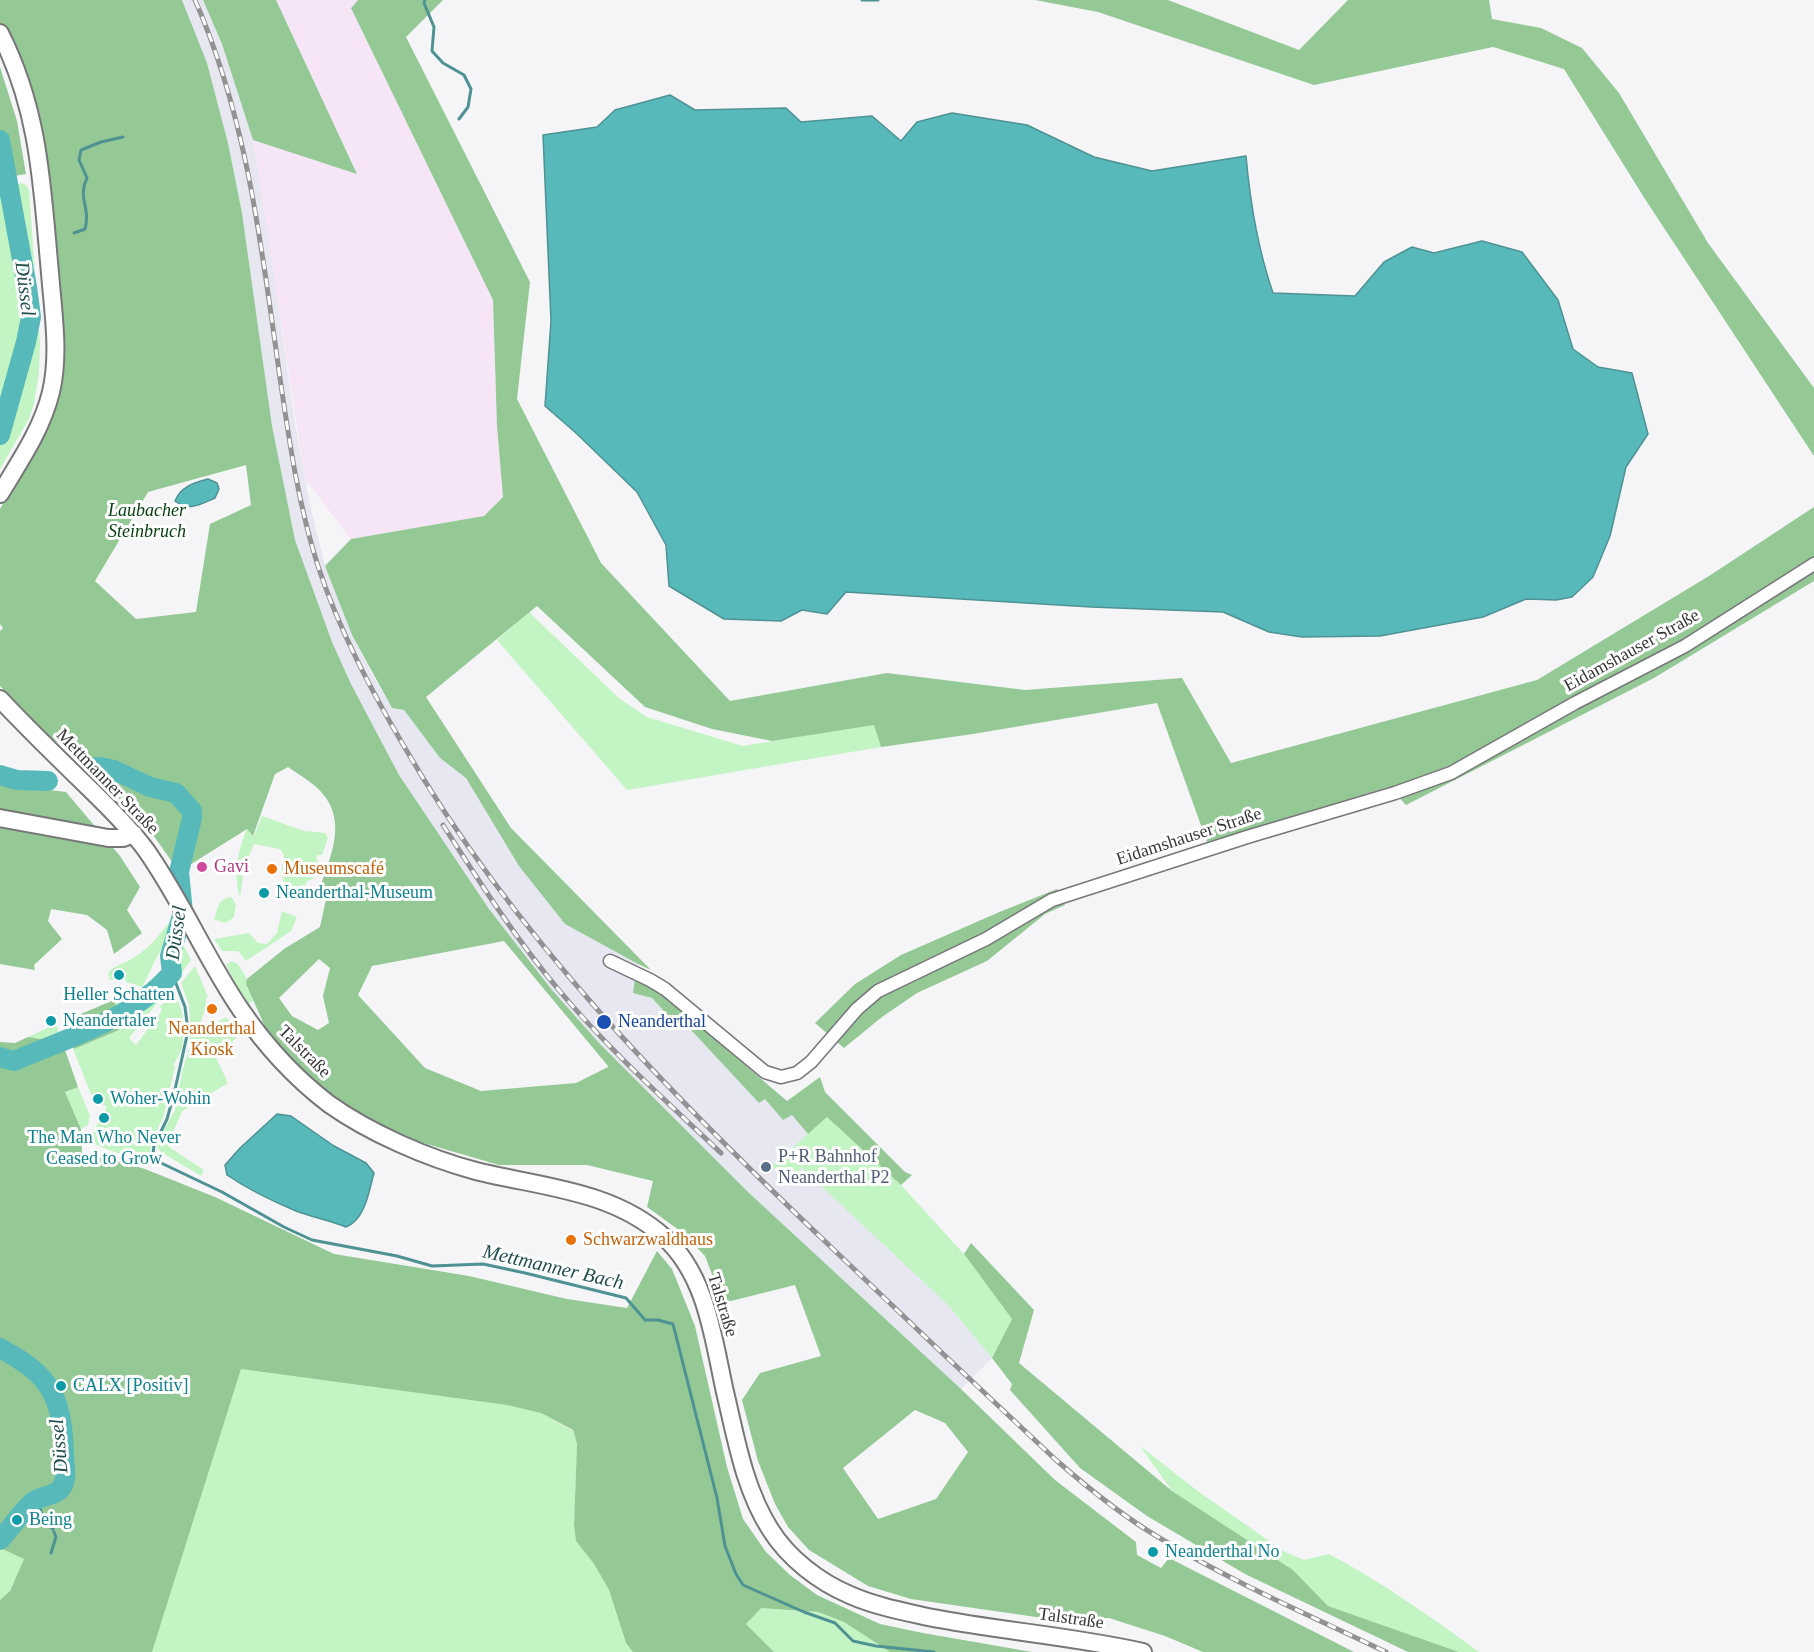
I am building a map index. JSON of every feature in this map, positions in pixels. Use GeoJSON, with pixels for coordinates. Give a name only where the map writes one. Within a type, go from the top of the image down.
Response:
{"type":"FeatureCollection","features":[{"type":"Feature","properties":{"kind":"main road"},"geometry":{"type":"LineString","coordinates":[[0,33],[24,89],[37,144],[54,315],[55,359],[52,389],[45,415],[0,494]]}},
{"type":"Feature","properties":{"kind":"main road","name":"Mettmanner Straße"},"geometry":{"type":"LineString","coordinates":[[0,699],[134,834],[159,868],[178,901]]}},
{"type":"Feature","properties":{"kind":"main road"},"geometry":{"type":"LineString","coordinates":[[0,818],[108,837],[123,838],[134,834]]}},
{"type":"Feature","properties":{"kind":"main road","name":"Talstraße"},"geometry":{"type":"LineString","coordinates":[[178,901],[225,984],[255,1030],[280,1060],[309,1087],[345,1114],[387,1137],[453,1164],[593,1197],[648,1224],[675,1248],[695,1277],[704,1304],[752,1496],[774,1536],[784,1549],[807,1570],[847,1594],[888,1609],[956,1622],[1108,1644],[1143,1652]]}},
{"type":"Feature","properties":{"kind":"street","name":"Eidamshauser Straße"},"geometry":{"type":"LineString","coordinates":[[610,961],[665,989],[765,1072],[773,1076],[789,1076],[811,1062],[856,1009],[878,992],[986,939],[1053,900],[1247,837],[1395,793],[1451,773],[1575,703],[1685,646],[1814,564]]}},
{"type":"Feature","properties":{"kind":"shaded area"},"geometry":{"type":"Polygon","coordinates":[[[182,0],[203,0],[222,44],[253,140],[295,424],[309,500],[325,566],[352,635],[372,674],[392,708],[404,710],[440,758],[466,778],[519,865],[565,924],[638,964],[634,993],[652,998],[672,1021],[679,1016],[759,1102],[765,1099],[791,1114],[808,1134],[772,1166],[774,1168],[802,1167],[948,1305],[992,1358],[961,1389],[748,1192],[600,1044],[552,990],[489,909],[399,775],[351,684],[332,642],[295,540],[272,426],[242,213],[228,143],[207,63],[182,0]]]}},
{"type":"Feature","properties":{"kind":"shaded area"},"geometry":{"type":"Polygon","coordinates":[[[276,0],[358,0],[351,8],[493,300],[497,426],[503,497],[484,516],[351,539],[305,479],[253,140],[357,173],[276,0]]]}},
{"type":"Feature","properties":{"kind":"green space"},"geometry":{"type":"Polygon","coordinates":[[[0,0],[182,0],[207,63],[228,143],[242,213],[272,426],[295,540],[332,642],[351,684],[399,775],[489,909],[552,990],[600,1044],[748,1192],[961,1389],[1055,1480],[1136,1542],[1137,1555],[1161,1568],[1169,1558],[1354,1652],[1203,1652],[1165,1636],[1109,1618],[1050,1619],[911,1599],[868,1586],[809,1550],[788,1527],[775,1504],[758,1461],[742,1400],[760,1373],[821,1356],[795,1285],[723,1303],[705,1256],[683,1233],[647,1207],[653,1181],[587,1165],[499,1165],[420,1142],[364,1117],[335,1098],[287,1056],[266,1029],[246,984],[247,979],[284,949],[320,927],[326,899],[320,887],[335,839],[334,815],[322,793],[311,782],[288,767],[275,774],[253,836],[247,829],[188,866],[175,866],[146,825],[68,749],[45,734],[0,686],[0,631],[3,628],[0,624],[0,509],[39,439],[60,327],[49,175],[37,118],[16,54],[0,23],[0,0]],[[246,465],[148,492],[95,581],[136,619],[196,612],[210,524],[251,505],[246,465]],[[504,941],[372,966],[358,995],[425,1068],[481,1091],[576,1083],[608,1067],[504,941]],[[319,959],[279,998],[292,1016],[318,1030],[329,1023],[323,996],[330,968],[319,959]],[[915,1410],[843,1468],[878,1519],[936,1499],[968,1452],[945,1423],[915,1410]]]}},
{"type":"Feature","properties":{"kind":"green space"},"geometry":{"type":"Polygon","coordinates":[[[203,0],[276,0],[357,174],[253,140],[222,44],[203,0]]]}},
{"type":"Feature","properties":{"kind":"green space"},"geometry":{"type":"Polygon","coordinates":[[[358,0],[443,0],[406,37],[530,282],[517,399],[601,563],[730,701],[887,673],[1025,690],[1182,678],[1231,763],[1537,680],[1709,576],[1814,507],[1814,581],[1654,678],[1406,805],[1389,787],[1207,842],[1157,703],[881,747],[874,725],[772,741],[712,729],[645,707],[537,606],[426,697],[511,828],[651,970],[565,924],[519,866],[466,778],[440,758],[404,710],[392,708],[352,635],[325,566],[351,539],[484,516],[503,497],[497,426],[493,300],[351,8],[358,0]]]}},
{"type":"Feature","properties":{"kind":"green space"},"geometry":{"type":"Polygon","coordinates":[[[1035,0],[1168,0],[1299,50],[1348,0],[1489,0],[1492,19],[1541,28],[1582,48],[1619,93],[1708,243],[1814,388],[1814,456],[1645,199],[1564,69],[1493,47],[1314,85],[1098,12],[1035,0]]]}},
{"type":"Feature","properties":{"kind":"green space"},"geometry":{"type":"Polygon","coordinates":[[[0,67],[17,121],[26,174],[0,178],[0,67]]]}},
{"type":"Feature","properties":{"kind":"green space"},"geometry":{"type":"Polygon","coordinates":[[[22,183],[29,190],[40,343],[39,372],[29,419],[0,469],[0,188],[22,183]]]}},
{"type":"Feature","properties":{"kind":"green space"},"geometry":{"type":"Polygon","coordinates":[[[529,612],[620,699],[647,717],[743,746],[874,724],[881,747],[627,790],[497,640],[529,612]]]}},
{"type":"Feature","properties":{"kind":"green space"},"geometry":{"type":"Polygon","coordinates":[[[0,784],[66,792],[120,856],[140,887],[127,910],[142,933],[114,954],[107,930],[87,915],[51,909],[48,921],[62,939],[34,965],[35,970],[0,964],[0,784]]]}},
{"type":"Feature","properties":{"kind":"green space"},"geometry":{"type":"Polygon","coordinates":[[[262,816],[304,831],[325,833],[328,838],[322,855],[316,857],[318,863],[313,879],[307,881],[305,885],[287,887],[282,876],[284,855],[280,849],[254,844],[241,875],[243,877],[240,897],[237,872],[241,845],[247,829],[254,836],[262,816]]]}},
{"type":"Feature","properties":{"kind":"green space"},"geometry":{"type":"Polygon","coordinates":[[[1057,889],[1065,905],[1045,914],[987,961],[917,993],[882,1017],[844,1048],[815,1023],[855,984],[901,955],[1057,889]]]}},
{"type":"Feature","properties":{"kind":"green space"},"geometry":{"type":"Polygon","coordinates":[[[231,897],[236,904],[234,917],[226,923],[214,921],[221,902],[231,897]]]}},
{"type":"Feature","properties":{"kind":"green space"},"geometry":{"type":"Polygon","coordinates":[[[282,911],[297,917],[291,931],[246,961],[238,951],[222,951],[214,939],[249,933],[258,943],[267,944],[277,933],[282,911]]]}},
{"type":"Feature","properties":{"kind":"green space"},"geometry":{"type":"Polygon","coordinates":[[[171,920],[167,939],[142,987],[126,982],[125,978],[110,980],[108,974],[112,969],[147,948],[171,920]]]}},
{"type":"Feature","properties":{"kind":"green space"},"geometry":{"type":"Polygon","coordinates":[[[180,938],[191,960],[179,976],[176,963],[180,938]]]}},
{"type":"Feature","properties":{"kind":"green space"},"geometry":{"type":"Polygon","coordinates":[[[231,961],[238,964],[247,979],[246,984],[253,1001],[247,1005],[227,968],[226,965],[231,961]]]}},
{"type":"Feature","properties":{"kind":"green space"},"geometry":{"type":"Polygon","coordinates":[[[195,966],[208,997],[199,1032],[226,1017],[238,1036],[232,1042],[213,1051],[228,1083],[182,1111],[170,1139],[169,1147],[204,1170],[201,1176],[161,1152],[157,1147],[175,1110],[189,1049],[191,1033],[189,1005],[181,983],[195,966]]]}},
{"type":"Feature","properties":{"kind":"green space"},"geometry":{"type":"Polygon","coordinates":[[[635,979],[664,996],[787,1101],[820,1077],[825,1092],[905,1172],[912,1175],[901,1185],[827,1117],[808,1134],[792,1115],[783,1120],[765,1099],[759,1103],[679,1017],[673,1021],[652,998],[633,993],[635,979]]]}},
{"type":"Feature","properties":{"kind":"green space"},"geometry":{"type":"Polygon","coordinates":[[[128,989],[139,992],[134,1000],[117,1010],[114,1000],[116,996],[128,989]]]}},
{"type":"Feature","properties":{"kind":"green space"},"geometry":{"type":"Polygon","coordinates":[[[172,993],[182,1011],[183,1042],[173,1066],[175,1067],[163,1118],[153,1138],[147,1164],[91,1143],[94,1130],[107,1107],[93,1099],[73,1049],[119,1030],[123,1020],[140,1009],[152,996],[156,997],[158,1002],[129,1038],[136,1045],[162,1010],[160,1007],[172,993]]]}},
{"type":"Feature","properties":{"kind":"green space"},"geometry":{"type":"Polygon","coordinates":[[[114,1000],[117,1010],[69,1033],[64,1021],[114,1000]]]}},
{"type":"Feature","properties":{"kind":"green space"},"geometry":{"type":"Polygon","coordinates":[[[123,1020],[119,1030],[74,1049],[72,1042],[123,1020]]]}},
{"type":"Feature","properties":{"kind":"green space"},"geometry":{"type":"Polygon","coordinates":[[[56,1024],[60,1035],[48,1040],[28,1037],[56,1024]]]}},
{"type":"Feature","properties":{"kind":"green space"},"geometry":{"type":"Polygon","coordinates":[[[28,1037],[48,1040],[55,1052],[64,1047],[78,1087],[65,1092],[81,1129],[82,1154],[94,1154],[145,1169],[215,1197],[334,1254],[469,1276],[567,1299],[627,1308],[657,1251],[672,1269],[695,1326],[727,1467],[743,1519],[766,1552],[790,1575],[817,1595],[880,1624],[1032,1652],[890,1652],[844,1622],[818,1612],[761,1608],[746,1624],[774,1652],[633,1652],[626,1643],[609,1590],[594,1564],[576,1541],[574,1525],[577,1444],[573,1430],[541,1413],[507,1405],[241,1369],[152,1652],[0,1652],[0,1600],[10,1591],[24,1559],[0,1548],[0,1042],[15,1043],[28,1037]]]}},
{"type":"Feature","properties":{"kind":"green space"},"geometry":{"type":"Polygon","coordinates":[[[78,1087],[90,1116],[88,1125],[81,1129],[65,1092],[78,1087]]]}},
{"type":"Feature","properties":{"kind":"green space"},"geometry":{"type":"Polygon","coordinates":[[[827,1117],[901,1185],[964,1254],[1012,1319],[992,1358],[948,1305],[802,1168],[796,1173],[790,1168],[772,1166],[827,1117]]]}},
{"type":"Feature","properties":{"kind":"green space"},"geometry":{"type":"Polygon","coordinates":[[[971,1243],[1034,1310],[1019,1363],[1172,1491],[1293,1570],[1328,1606],[1459,1652],[1408,1652],[1245,1574],[1147,1516],[1080,1468],[1010,1390],[1012,1384],[992,1358],[1012,1319],[964,1254],[971,1243]]]}},
{"type":"Feature","properties":{"kind":"green space"},"geometry":{"type":"Polygon","coordinates":[[[241,1369],[507,1405],[541,1413],[573,1431],[577,1444],[574,1525],[576,1541],[594,1564],[609,1590],[626,1643],[633,1652],[152,1652],[241,1369]]]}},
{"type":"Feature","properties":{"kind":"green space"},"geometry":{"type":"Polygon","coordinates":[[[1140,1446],[1199,1492],[1285,1552],[1304,1560],[1329,1554],[1387,1588],[1479,1652],[1459,1652],[1328,1606],[1293,1570],[1172,1491],[1140,1446]]]}},
{"type":"Feature","properties":{"kind":"green space"},"geometry":{"type":"Polygon","coordinates":[[[0,1548],[24,1559],[10,1591],[0,1600],[0,1548]]]}},
{"type":"Feature","properties":{"kind":"green space"},"geometry":{"type":"Polygon","coordinates":[[[760,1608],[818,1612],[844,1622],[890,1652],[774,1652],[746,1624],[760,1608]]]}},
{"type":"Feature","properties":{"kind":"water"},"geometry":{"type":"Polygon","coordinates":[[[670,95],[695,110],[786,108],[801,122],[872,116],[901,141],[917,122],[952,113],[1027,125],[1094,157],[1152,171],[1246,156],[1255,225],[1273,293],[1355,296],[1384,262],[1412,247],[1434,253],[1482,241],[1522,252],[1558,300],[1573,349],[1598,367],[1632,373],[1648,434],[1626,467],[1610,536],[1593,577],[1572,597],[1556,600],[1526,599],[1483,617],[1380,636],[1302,637],[1269,632],[1223,612],[1091,607],[846,592],[827,614],[802,610],[781,621],[724,619],[669,586],[666,545],[637,492],[545,406],[551,321],[543,135],[597,127],[615,110],[670,95]]]}},
{"type":"Feature","properties":{"kind":"water"},"geometry":{"type":"Polygon","coordinates":[[[208,479],[217,483],[219,489],[215,498],[190,506],[175,501],[184,489],[208,479]]]}},
{"type":"Feature","properties":{"kind":"water"},"geometry":{"type":"Polygon","coordinates":[[[277,1114],[291,1116],[334,1146],[366,1163],[374,1173],[362,1212],[346,1227],[296,1211],[261,1195],[227,1175],[225,1165],[277,1114]]]}},
{"type":"Feature","properties":{"kind":"waterway"},"geometry":{"type":"LineString","coordinates":[[425,0],[424,3],[434,27],[432,51],[443,63],[464,75],[471,89],[468,107],[459,119]]}},
{"type":"Feature","properties":{"kind":"waterway"},"geometry":{"type":"LineString","coordinates":[[862,0],[878,0]]}},
{"type":"Feature","properties":{"kind":"waterway"},"geometry":{"type":"LineString","coordinates":[[74,233],[85,229],[86,221],[83,191],[87,178],[79,160],[81,150],[123,137]]}},
{"type":"Feature","properties":{"kind":"waterway","name":"Düssel"},"geometry":{"type":"LineString","coordinates":[[0,140],[31,317],[0,435]]}},
{"type":"Feature","properties":{"kind":"waterway","name":"Düssel"},"geometry":{"type":"LineString","coordinates":[[0,1057],[14,1061],[99,1026],[138,1003],[172,973],[170,956],[183,912],[179,872],[192,811],[176,793],[150,787],[114,770],[100,767],[90,768]]}},
{"type":"Feature","properties":{"kind":"waterway","name":"Düssel"},"geometry":{"type":"LineString","coordinates":[[0,775],[17,780],[48,781]]}},
{"type":"Feature","properties":{"kind":"waterway","name":"Mettmanner Bach"},"geometry":{"type":"LineString","coordinates":[[172,973],[185,1007],[188,1031],[167,1119],[154,1146],[153,1153],[159,1162],[222,1192],[312,1240],[397,1256],[432,1266],[483,1264],[525,1273],[626,1298],[645,1320],[658,1320],[673,1324],[717,1498],[725,1546],[743,1585],[835,1623],[853,1641],[876,1646],[934,1652]]}},
{"type":"Feature","properties":{"kind":"waterway","name":"Düssel"},"geometry":{"type":"LineString","coordinates":[[0,1348],[32,1368],[51,1390],[57,1403],[63,1435],[65,1475],[62,1487],[34,1501],[0,1540]]}},
{"type":"Feature","properties":{"kind":"waterway"},"geometry":{"type":"LineString","coordinates":[[40,1498],[42,1516],[53,1529]]}},
{"type":"Feature","properties":{"kind":"waterway"},"geometry":{"type":"LineString","coordinates":[[51,1553],[56,1537],[54,1532]]}},
{"type":"Feature","properties":{"kind":"railway"},"geometry":{"type":"LineString","coordinates":[[195,0],[229,93],[241,141],[260,238],[296,476],[305,521],[326,590],[357,659],[405,748],[449,818],[496,885],[600,1013],[656,1074],[773,1191],[1068,1470],[1131,1520],[1185,1553],[1270,1597],[1386,1652]]}},
{"type":"Feature","properties":{"kind":"railway"},"geometry":{"type":"LineString","coordinates":[[443,825],[512,929],[558,989],[616,1053],[721,1153]]}},
{"type":"Feature","properties":{"kind":"place","name":"Gavi"},"geometry":{"type":"Point","coordinates":[202,867]}},
{"type":"Feature","properties":{"kind":"place","name":"Museumscafé"},"geometry":{"type":"Point","coordinates":[272,869]}},
{"type":"Feature","properties":{"kind":"place","name":"Neanderthal-Museum"},"geometry":{"type":"Point","coordinates":[264,893]}},
{"type":"Feature","properties":{"kind":"place","name":"Heller Schatten"},"geometry":{"type":"Point","coordinates":[119,975]}},
{"type":"Feature","properties":{"kind":"place","name":"Neanderthal Kiosk"},"geometry":{"type":"Point","coordinates":[212,1009]}},
{"type":"Feature","properties":{"kind":"place","name":"Neandertaler"},"geometry":{"type":"Point","coordinates":[51,1021]}},
{"type":"Feature","properties":{"kind":"place","name":"Neanderthal"},"geometry":{"type":"Point","coordinates":[604,1022]}},
{"type":"Feature","properties":{"kind":"place","name":"Woher-Wohin"},"geometry":{"type":"Point","coordinates":[98,1099]}},
{"type":"Feature","properties":{"kind":"place","name":"The Man Who Never Ceased to Grow"},"geometry":{"type":"Point","coordinates":[104,1118]}},
{"type":"Feature","properties":{"kind":"place","name":"P+R Bahnhof Neanderthal P2"},"geometry":{"type":"Point","coordinates":[766,1167]}},
{"type":"Feature","properties":{"kind":"place","name":"Schwarzwaldhaus"},"geometry":{"type":"Point","coordinates":[571,1240]}},
{"type":"Feature","properties":{"kind":"place","name":"CALX [Positiv]"},"geometry":{"type":"Point","coordinates":[61,1386]}},
{"type":"Feature","properties":{"kind":"place","name":"Being"},"geometry":{"type":"Point","coordinates":[17,1520]}},
{"type":"Feature","properties":{"kind":"place","name":"Neanderthal No"},"geometry":{"type":"Point","coordinates":[1153,1552]}},
{"type":"Feature","properties":{"kind":"park label","name":"Laubacher Steinbruch"},"geometry":{"type":"Point","coordinates":[147,521]}}]}
